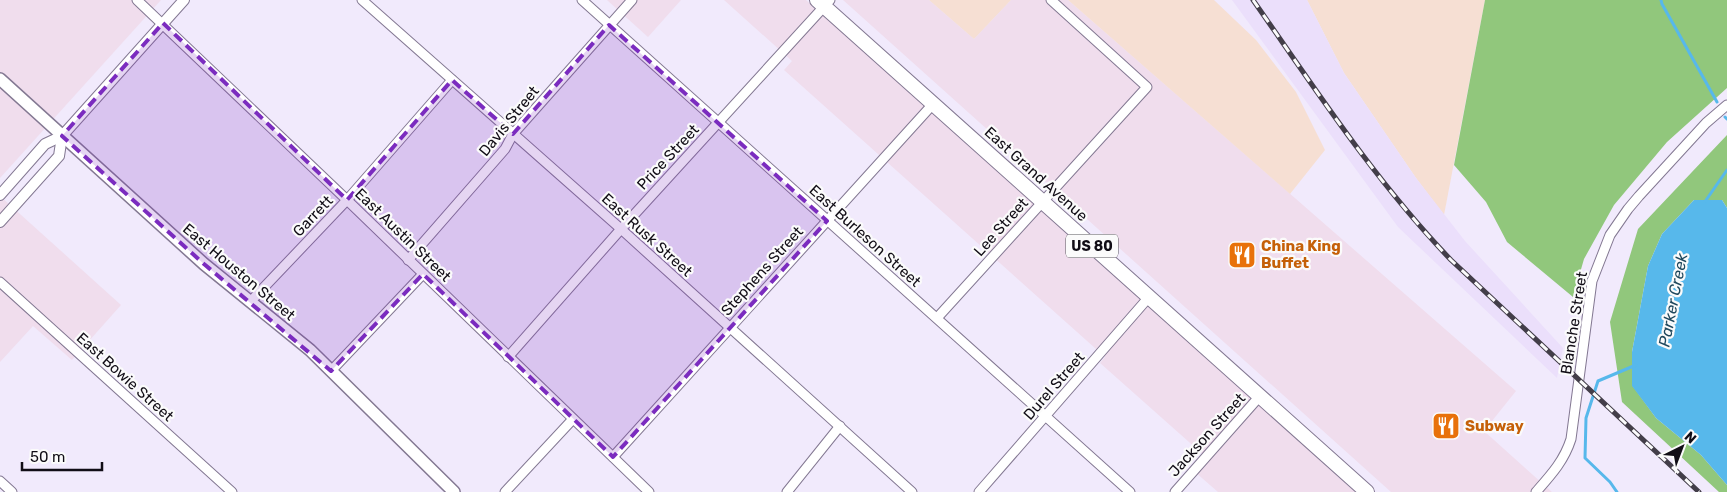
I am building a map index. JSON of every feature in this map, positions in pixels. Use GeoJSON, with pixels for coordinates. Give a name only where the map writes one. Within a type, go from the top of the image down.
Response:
{"type":"FeatureCollection","features":[{"type":"Feature","properties":{"kind":"highway","name":"East Grand Avenue"},"geometry":{"type":"LineString","coordinates":[[824,2],[933,104],[1366,492]]}},
{"type":"Feature","properties":{"kind":"main road","name":"East Houston Street"},"geometry":{"type":"LineString","coordinates":[[0,79],[204,264],[297,340],[454,492]]}},
{"type":"Feature","properties":{"kind":"street","name":"East Austin Street"},"geometry":{"type":"LineString","coordinates":[[137,0],[347,200],[648,492]]}},
{"type":"Feature","properties":{"kind":"street"},"geometry":{"type":"LineString","coordinates":[[0,195],[45,144],[62,136],[184,0]]}},
{"type":"Feature","properties":{"kind":"street","name":"East Rusk Street"},"geometry":{"type":"LineString","coordinates":[[362,0],[621,229],[912,492]]}},
{"type":"Feature","properties":{"kind":"street","name":"East Burleson Street"},"geometry":{"type":"LineString","coordinates":[[582,0],[1130,492]]}},
{"type":"Feature","properties":{"kind":"street","name":"Davis Street"},"geometry":{"type":"LineString","coordinates":[[408,260],[505,148],[513,134],[632,0]]}},
{"type":"Feature","properties":{"kind":"street","name":"Lee Street"},"geometry":{"type":"LineString","coordinates":[[937,318],[1147,88],[1051,0]]}},
{"type":"Feature","properties":{"kind":"street","name":"Price Street"},"geometry":{"type":"LineString","coordinates":[[508,356],[719,122],[824,2]]}},
{"type":"Feature","properties":{"kind":"street","name":"Garrett"},"geometry":{"type":"LineString","coordinates":[[250,302],[347,200],[452,80]]}},
{"type":"Feature","properties":{"kind":"street","name":"Stephens Street"},"geometry":{"type":"LineString","coordinates":[[613,458],[933,104]]}},
{"type":"Feature","properties":{"kind":"street","name":"Blanche Street"},"geometry":{"type":"LineString","coordinates":[[1536,492],[1560,464],[1571,439],[1592,281],[1610,236],[1639,196],[1706,123],[1727,105]]}},
{"type":"Feature","properties":{"kind":"street"},"geometry":{"type":"LineString","coordinates":[[0,222],[59,156],[62,136]]}},
{"type":"Feature","properties":{"kind":"street"},"geometry":{"type":"LineString","coordinates":[[331,371],[423,274]]}},
{"type":"Feature","properties":{"kind":"street","name":"East Bowie Street"},"geometry":{"type":"LineString","coordinates":[[0,282],[228,491]]}},
{"type":"Feature","properties":{"kind":"street","name":"Durel Street"},"geometry":{"type":"LineString","coordinates":[[980,492],[1149,297]]}},
{"type":"Feature","properties":{"kind":"street","name":"Jackson Street"},"geometry":{"type":"LineString","coordinates":[[1174,492],[1259,397]]}},
{"type":"Feature","properties":{"kind":"street"},"geometry":{"type":"LineString","coordinates":[[505,492],[572,419]]}},
{"type":"Feature","properties":{"kind":"street"},"geometry":{"type":"LineString","coordinates":[[787,492],[840,426]]}},
{"type":"Feature","properties":{"kind":"street"},"geometry":{"type":"LineString","coordinates":[[0,481],[12,492]]}},
{"type":"Feature","properties":{"kind":"highlighted area"},"geometry":{"type":"Polygon","coordinates":[[[163,23],[347,200],[452,80],[513,134],[609,25],[827,221],[613,457],[423,274],[331,371],[204,264],[62,136],[163,23]]]}},
{"type":"Feature","properties":{"kind":"shaded area"},"geometry":{"type":"Polygon","coordinates":[[[0,0],[161,0],[0,178],[0,0]]]}},
{"type":"Feature","properties":{"kind":"shaded area"},"geometry":{"type":"Polygon","coordinates":[[[607,0],[681,0],[648,37],[607,0]]]}},
{"type":"Feature","properties":{"kind":"shaded area"},"geometry":{"type":"Polygon","coordinates":[[[724,0],[806,0],[1358,492],[1218,492],[1195,472],[1207,458],[1100,363],[1105,357],[784,70],[792,61],[724,0]]]}},
{"type":"Feature","properties":{"kind":"shaded area"},"geometry":{"type":"Polygon","coordinates":[[[843,0],[929,0],[974,39],[1011,0],[1068,0],[1516,391],[1484,431],[1552,492],[1391,492],[843,0]]]}},
{"type":"Feature","properties":{"kind":"shaded area"},"geometry":{"type":"Polygon","coordinates":[[[929,0],[1011,0],[974,39],[929,0]]]}},
{"type":"Feature","properties":{"kind":"shaded area"},"geometry":{"type":"Polygon","coordinates":[[[1068,0],[1214,0],[1256,40],[1296,92],[1325,150],[1290,194],[1068,0]]]}},
{"type":"Feature","properties":{"kind":"shaded area"},"geometry":{"type":"Polygon","coordinates":[[[1232,0],[1307,0],[1344,73],[1416,178],[1465,241],[1563,348],[1557,378],[1398,227],[1232,0]]]}},
{"type":"Feature","properties":{"kind":"shaded area"},"geometry":{"type":"Polygon","coordinates":[[[1307,0],[1485,0],[1444,215],[1416,178],[1344,73],[1307,0]]]}},
{"type":"Feature","properties":{"kind":"shaded area"},"geometry":{"type":"Polygon","coordinates":[[[0,196],[121,305],[72,360],[33,326],[0,362],[0,196]]]}},
{"type":"Feature","properties":{"kind":"green space"},"geometry":{"type":"Polygon","coordinates":[[[1485,0],[1727,0],[1727,88],[1667,142],[1614,205],[1584,259],[1573,297],[1507,242],[1486,202],[1454,165],[1485,0]]]}},
{"type":"Feature","properties":{"kind":"green space"},"geometry":{"type":"Polygon","coordinates":[[[1727,135],[1727,208],[1722,200],[1694,200],[1662,234],[1648,266],[1632,352],[1632,385],[1656,418],[1701,455],[1727,485],[1727,492],[1719,492],[1622,402],[1610,322],[1638,229],[1727,135]]]}},
{"type":"Feature","properties":{"kind":"water"},"geometry":{"type":"Polygon","coordinates":[[[1694,200],[1722,200],[1727,208],[1727,485],[1701,455],[1656,418],[1632,386],[1632,352],[1648,266],[1662,234],[1694,200]]]}},
{"type":"Feature","properties":{"kind":"waterway","name":"Parker Creek"},"geometry":{"type":"LineString","coordinates":[[1661,0],[1717,102]]}},
{"type":"Feature","properties":{"kind":"waterway","name":"Parker Creek"},"geometry":{"type":"LineString","coordinates":[[1704,203],[1727,170]]}},
{"type":"Feature","properties":{"kind":"waterway","name":"Parker Creek"},"geometry":{"type":"LineString","coordinates":[[1617,492],[1610,482],[1585,458],[1586,418],[1598,381],[1636,365]]}},
{"type":"Feature","properties":{"kind":"railway"},"geometry":{"type":"LineString","coordinates":[[1253,0],[1347,134],[1423,230],[1451,260],[1699,492]]}},
{"type":"Feature","properties":{"kind":"place","name":"China King Buffet"},"geometry":{"type":"Point","coordinates":[1242,255]}},
{"type":"Feature","properties":{"kind":"place","name":"Subway"},"geometry":{"type":"Point","coordinates":[1446,426]}}]}
